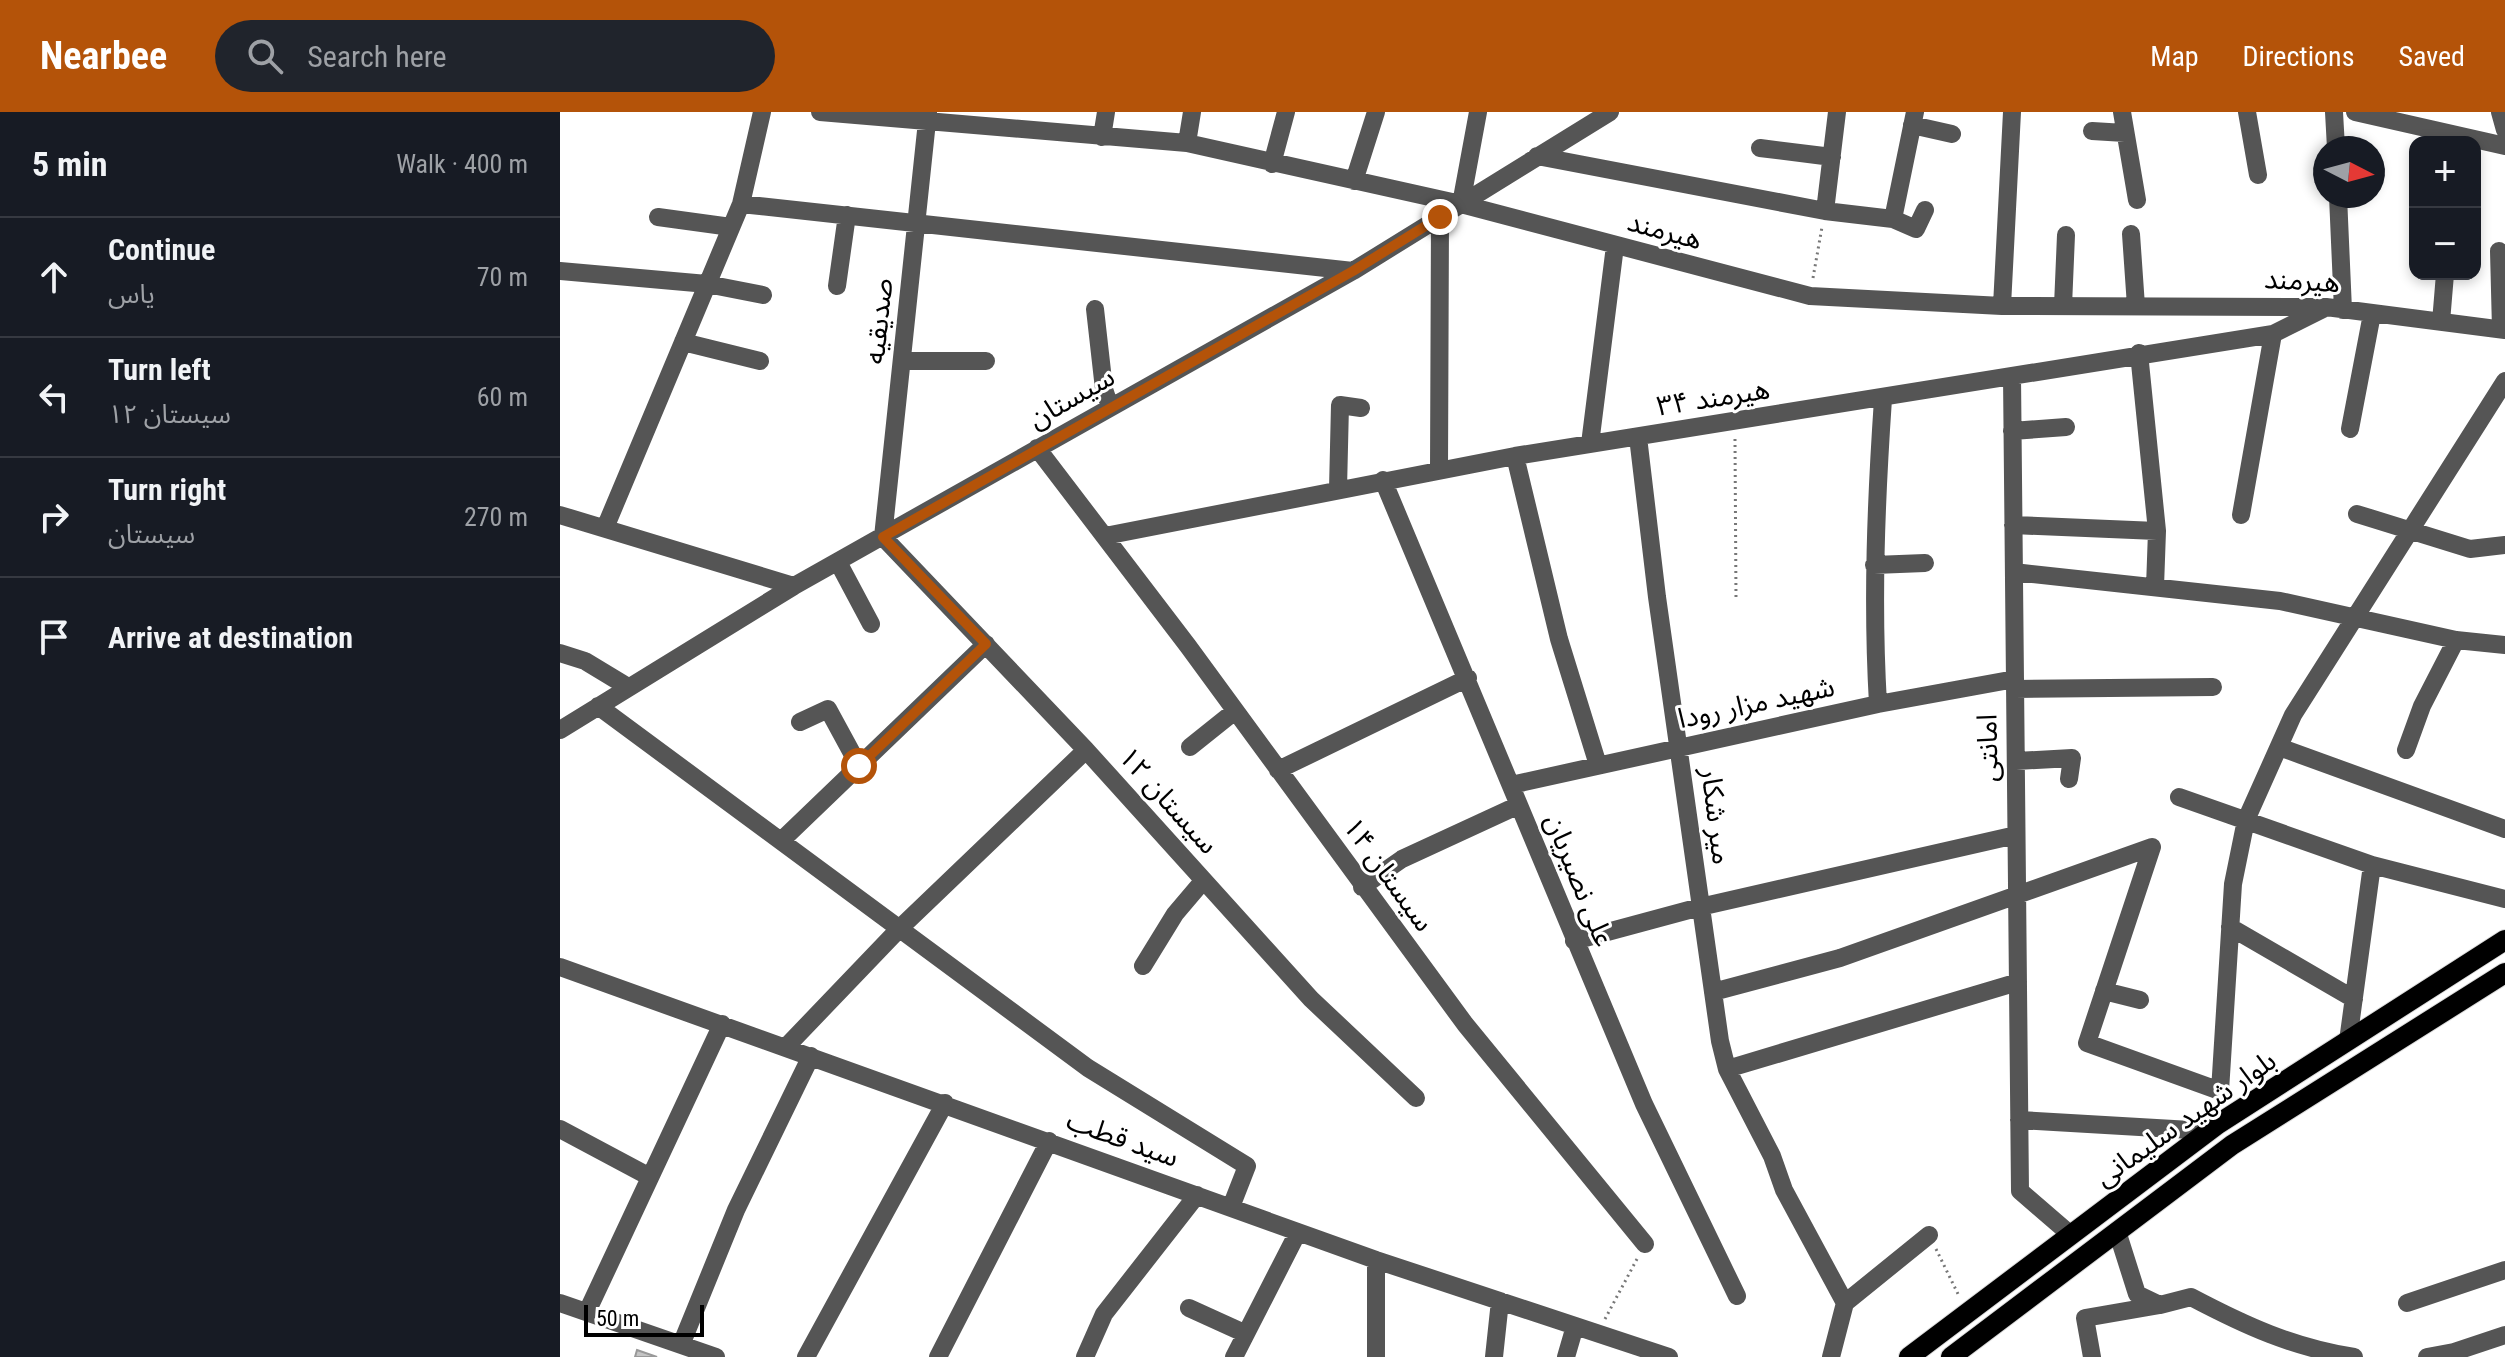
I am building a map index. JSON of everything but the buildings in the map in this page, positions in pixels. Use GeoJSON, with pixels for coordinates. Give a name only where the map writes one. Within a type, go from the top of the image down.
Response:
{"type":"FeatureCollection","features":[{"type":"Feature","properties":{"kind":"main road","name":"بلوار شهید سلیمانی"},"geometry":{"type":"LineString","coordinates":[[1909,1357],[2208,1131],[2504,938]]}},
{"type":"Feature","properties":{"kind":"main road","name":"بلوار شهید سلیمانی"},"geometry":{"type":"LineString","coordinates":[[1951,1357],[2232,1145],[2505,973]]}},
{"type":"Feature","properties":{"kind":"street"},"geometry":{"type":"LineString","coordinates":[[605,528],[741,204],[762,112]]}},
{"type":"Feature","properties":{"kind":"street","name":"هیرمند"},"geometry":{"type":"LineString","coordinates":[[820,112],[1026,121],[1102,137],[1187,143],[1461,204],[1810,296],[2002,306],[2335,308],[2503,330]]}},
{"type":"Feature","properties":{"kind":"street"},"geometry":{"type":"LineString","coordinates":[[1102,137],[1106,112]]}},
{"type":"Feature","properties":{"kind":"street"},"geometry":{"type":"LineString","coordinates":[[1187,143],[1192,112]]}},
{"type":"Feature","properties":{"kind":"street"},"geometry":{"type":"LineString","coordinates":[[1272,164],[1286,112]]}},
{"type":"Feature","properties":{"kind":"street"},"geometry":{"type":"LineString","coordinates":[[1354,181],[1376,112]]}},
{"type":"Feature","properties":{"kind":"street"},"geometry":{"type":"LineString","coordinates":[[1461,204],[1478,112]]}},
{"type":"Feature","properties":{"kind":"street"},"geometry":{"type":"LineString","coordinates":[[1825,211],[1837,112]]}},
{"type":"Feature","properties":{"kind":"street"},"geometry":{"type":"LineString","coordinates":[[2002,306],[2012,112]]}},
{"type":"Feature","properties":{"kind":"street"},"geometry":{"type":"LineString","coordinates":[[2122,112],[2137,200]]}},
{"type":"Feature","properties":{"kind":"street"},"geometry":{"type":"LineString","coordinates":[[2247,112],[2258,175]]}},
{"type":"Feature","properties":{"kind":"street"},"geometry":{"type":"LineString","coordinates":[[2334,112],[2335,136]]}},
{"type":"Feature","properties":{"kind":"street"},"geometry":{"type":"LineString","coordinates":[[2355,112],[2505,146]]}},
{"type":"Feature","properties":{"kind":"street"},"geometry":{"type":"LineString","coordinates":[[2500,112],[2505,130]]}},
{"type":"Feature","properties":{"kind":"street","name":"سیستان"},"geometry":{"type":"LineString","coordinates":[[560,730],[794,586],[1353,271],[1605,113]]}},
{"type":"Feature","properties":{"kind":"street","name":"صدیقیه"},"geometry":{"type":"LineString","coordinates":[[883,537],[928,118]]}},
{"type":"Feature","properties":{"kind":"street"},"geometry":{"type":"LineString","coordinates":[[1893,219],[1914,119],[1952,134]]}},
{"type":"Feature","properties":{"kind":"street"},"geometry":{"type":"LineString","coordinates":[[2092,131],[2125,133]]}},
{"type":"Feature","properties":{"kind":"street"},"geometry":{"type":"LineString","coordinates":[[1760,148],[1832,157]]}},
{"type":"Feature","properties":{"kind":"street"},"geometry":{"type":"LineString","coordinates":[[1537,156],[1825,211],[1893,219],[1916,229],[1925,210]]}},
{"type":"Feature","properties":{"kind":"street"},"geometry":{"type":"LineString","coordinates":[[741,204],[1353,271]]}},
{"type":"Feature","properties":{"kind":"street"},"geometry":{"type":"LineString","coordinates":[[2335,308],[2338,208]]}},
{"type":"Feature","properties":{"kind":"street"},"geometry":{"type":"LineString","coordinates":[[837,286],[847,215]]}},
{"type":"Feature","properties":{"kind":"street"},"geometry":{"type":"LineString","coordinates":[[658,217],[731,227]]}},
{"type":"Feature","properties":{"kind":"street"},"geometry":{"type":"LineString","coordinates":[[1439,470],[1440,217]]}},
{"type":"Feature","properties":{"kind":"street"},"geometry":{"type":"LineString","coordinates":[[2131,234],[2136,306]]}},
{"type":"Feature","properties":{"kind":"street"},"geometry":{"type":"LineString","coordinates":[[2063,306],[2066,235]]}},
{"type":"Feature","properties":{"kind":"street"},"geometry":{"type":"LineString","coordinates":[[1590,444],[1615,246]]}},
{"type":"Feature","properties":{"kind":"street"},"geometry":{"type":"LineString","coordinates":[[2499,251],[2503,330]]}},
{"type":"Feature","properties":{"kind":"street"},"geometry":{"type":"LineString","coordinates":[[560,271],[707,284],[763,295]]}},
{"type":"Feature","properties":{"kind":"street"},"geometry":{"type":"LineString","coordinates":[[2441,322],[2444,280]]}},
{"type":"Feature","properties":{"kind":"street","name":"هیرمند ۳۴"},"geometry":{"type":"LineString","coordinates":[[1105,536],[1515,456],[1883,399],[2139,353],[2273,334],[2335,308]]}},
{"type":"Feature","properties":{"kind":"street"},"geometry":{"type":"LineString","coordinates":[[1095,309],[1104,389],[1110,407]]}},
{"type":"Feature","properties":{"kind":"street"},"geometry":{"type":"LineString","coordinates":[[2350,429],[2372,314]]}},
{"type":"Feature","properties":{"kind":"street"},"geometry":{"type":"LineString","coordinates":[[2241,515],[2273,334]]}},
{"type":"Feature","properties":{"kind":"street"},"geometry":{"type":"LineString","coordinates":[[683,342],[760,361]]}},
{"type":"Feature","properties":{"kind":"street"},"geometry":{"type":"LineString","coordinates":[[2139,353],[2157,531],[2155,587]]}},
{"type":"Feature","properties":{"kind":"street"},"geometry":{"type":"LineString","coordinates":[[902,361],[986,361]]}},
{"type":"Feature","properties":{"kind":"street","name":"امانتی"},"geometry":{"type":"LineString","coordinates":[[2012,376],[2020,1191],[2071,1235]]}},
{"type":"Feature","properties":{"kind":"street"},"geometry":{"type":"LineString","coordinates":[[1713,992],[1840,958],[2152,847],[2087,1043],[2220,1091],[2233,884],[2246,820],[2293,715],[2505,381]]}},
{"type":"Feature","properties":{"kind":"street"},"geometry":{"type":"LineString","coordinates":[[1878,704],[1874,565],[1883,399]]}},
{"type":"Feature","properties":{"kind":"street"},"geometry":{"type":"LineString","coordinates":[[1338,489],[1340,405],[1361,408]]}},
{"type":"Feature","properties":{"kind":"street"},"geometry":{"type":"LineString","coordinates":[[2012,431],[2066,427]]}},
{"type":"Feature","properties":{"kind":"street","name":"میر شکار"},"geometry":{"type":"LineString","coordinates":[[1638,437],[1700,907],[1727,1069],[1772,1156],[1784,1190],[1845,1303]]}},
{"type":"Feature","properties":{"kind":"street","name":"سیستان ۱۴"},"geometry":{"type":"LineString","coordinates":[[1037,448],[1475,1036],[1645,1244]]}},
{"type":"Feature","properties":{"kind":"street"},"geometry":{"type":"LineString","coordinates":[[1515,456],[1559,639],[1598,765]]}},
{"type":"Feature","properties":{"kind":"street","name":"علی نصیریان"},"geometry":{"type":"LineString","coordinates":[[1383,480],[1644,1104],[1737,1296]]}},
{"type":"Feature","properties":{"kind":"street"},"geometry":{"type":"LineString","coordinates":[[2357,514],[2470,549],[2505,545]]}},
{"type":"Feature","properties":{"kind":"street"},"geometry":{"type":"LineString","coordinates":[[560,515],[794,586]]}},
{"type":"Feature","properties":{"kind":"street"},"geometry":{"type":"LineString","coordinates":[[2013,525],[2157,531]]}},
{"type":"Feature","properties":{"kind":"street","name":"سیستان ۱۲"},"geometry":{"type":"LineString","coordinates":[[883,537],[1086,750],[1311,999],[1416,1098]]}},
{"type":"Feature","properties":{"kind":"street"},"geometry":{"type":"LineString","coordinates":[[838,562],[871,624]]}},
{"type":"Feature","properties":{"kind":"street"},"geometry":{"type":"LineString","coordinates":[[1874,565],[1925,563]]}},
{"type":"Feature","properties":{"kind":"street"},"geometry":{"type":"LineString","coordinates":[[2014,572],[2280,601],[2456,640],[2505,645]]}},
{"type":"Feature","properties":{"kind":"street"},"geometry":{"type":"LineString","coordinates":[[2406,750],[2422,706],[2456,640]]}},
{"type":"Feature","properties":{"kind":"street"},"geometry":{"type":"LineString","coordinates":[[782,840],[986,644]]}},
{"type":"Feature","properties":{"kind":"street"},"geometry":{"type":"LineString","coordinates":[[560,653],[585,661],[628,687]]}},
{"type":"Feature","properties":{"kind":"street"},"geometry":{"type":"LineString","coordinates":[[1278,770],[1468,678]]}},
{"type":"Feature","properties":{"kind":"street","name":"شهید مزار رودا"},"geometry":{"type":"LineString","coordinates":[[1511,785],[1878,704],[2015,684],[2213,687]]}},
{"type":"Feature","properties":{"kind":"street"},"geometry":{"type":"LineString","coordinates":[[598,706],[1088,1068],[1247,1166],[1231,1207]]}},
{"type":"Feature","properties":{"kind":"street"},"geometry":{"type":"LineString","coordinates":[[800,722],[828,709],[859,766]]}},
{"type":"Feature","properties":{"kind":"street"},"geometry":{"type":"LineString","coordinates":[[1190,747],[1235,711]]}},
{"type":"Feature","properties":{"kind":"street"},"geometry":{"type":"LineString","coordinates":[[2279,747],[2505,829]]}},
{"type":"Feature","properties":{"kind":"street"},"geometry":{"type":"LineString","coordinates":[[786,1047],[900,928],[1086,750]]}},
{"type":"Feature","properties":{"kind":"street"},"geometry":{"type":"LineString","coordinates":[[2016,761],[2072,758],[2069,779]]}},
{"type":"Feature","properties":{"kind":"street"},"geometry":{"type":"LineString","coordinates":[[2179,797],[2372,865],[2505,899]]}},
{"type":"Feature","properties":{"kind":"street"},"geometry":{"type":"LineString","coordinates":[[1362,887],[1402,859],[1519,805]]}},
{"type":"Feature","properties":{"kind":"street"},"geometry":{"type":"LineString","coordinates":[[1574,941],[1700,907],[2016,835]]}},
{"type":"Feature","properties":{"kind":"street"},"geometry":{"type":"LineString","coordinates":[[2348,1041],[2372,865]]}},
{"type":"Feature","properties":{"kind":"street"},"geometry":{"type":"LineString","coordinates":[[1143,966],[1175,914],[1203,881]]}},
{"type":"Feature","properties":{"kind":"street"},"geometry":{"type":"LineString","coordinates":[[2230,927],[2354,999]]}},
{"type":"Feature","properties":{"kind":"street","name":"سید قطب"},"geometry":{"type":"LineString","coordinates":[[560,967],[1376,1260],[1669,1357]]}},
{"type":"Feature","properties":{"kind":"street"},"geometry":{"type":"LineString","coordinates":[[1727,1069],[2018,982]]}},
{"type":"Feature","properties":{"kind":"street"},"geometry":{"type":"LineString","coordinates":[[2104,991],[2140,1000]]}},
{"type":"Feature","properties":{"kind":"street"},"geometry":{"type":"LineString","coordinates":[[587,1312],[722,1024]]}},
{"type":"Feature","properties":{"kind":"street"},"geometry":{"type":"LineString","coordinates":[[681,1345],[736,1210],[811,1056]]}},
{"type":"Feature","properties":{"kind":"street"},"geometry":{"type":"LineString","coordinates":[[806,1357],[945,1103]]}},
{"type":"Feature","properties":{"kind":"street"},"geometry":{"type":"LineString","coordinates":[[2019,1120],[2208,1131]]}},
{"type":"Feature","properties":{"kind":"street"},"geometry":{"type":"LineString","coordinates":[[560,1129],[650,1177]]}},
{"type":"Feature","properties":{"kind":"street"},"geometry":{"type":"LineString","coordinates":[[938,1357],[1049,1141]]}},
{"type":"Feature","properties":{"kind":"street"},"geometry":{"type":"LineString","coordinates":[[1085,1357],[1104,1314],[1197,1195]]}},
{"type":"Feature","properties":{"kind":"street"},"geometry":{"type":"LineString","coordinates":[[2117,1231],[2137,1294],[2160,1305]]}},
{"type":"Feature","properties":{"kind":"street"},"geometry":{"type":"LineString","coordinates":[[1234,1357],[1298,1232]]}},
{"type":"Feature","properties":{"kind":"street"},"geometry":{"type":"LineString","coordinates":[[1831,1357],[1845,1303],[1929,1235]]}},
{"type":"Feature","properties":{"kind":"street"},"geometry":{"type":"LineString","coordinates":[[1376,1260],[1376,1357]]}},
{"type":"Feature","properties":{"kind":"street"},"geometry":{"type":"LineString","coordinates":[[2407,1303],[2505,1270]]}},
{"type":"Feature","properties":{"kind":"street"},"geometry":{"type":"LineString","coordinates":[[2092,1357],[2085,1318],[2191,1297],[2247,1326],[2299,1347],[2353,1357]]}},
{"type":"Feature","properties":{"kind":"street"},"geometry":{"type":"LineString","coordinates":[[1494,1357],[1500,1301]]}},
{"type":"Feature","properties":{"kind":"street"},"geometry":{"type":"LineString","coordinates":[[560,1303],[716,1357]]}},
{"type":"Feature","properties":{"kind":"street"},"geometry":{"type":"LineString","coordinates":[[1189,1308],[1244,1333]]}},
{"type":"Feature","properties":{"kind":"street"},"geometry":{"type":"LineString","coordinates":[[1566,1357],[1575,1326]]}},
{"type":"Feature","properties":{"kind":"street"},"geometry":{"type":"LineString","coordinates":[[2427,1357],[2454,1352],[2505,1335]]}},
{"type":"Feature","properties":{"kind":"path"},"geometry":{"type":"LineString","coordinates":[[1810,296],[1825,211]]}},
{"type":"Feature","properties":{"kind":"path"},"geometry":{"type":"LineString","coordinates":[[1735,422],[1736,599]]}},
{"type":"Feature","properties":{"kind":"path"},"geometry":{"type":"LineString","coordinates":[[1929,1235],[1967,1313]]}},
{"type":"Feature","properties":{"kind":"path"},"geometry":{"type":"LineString","coordinates":[[1597,1333],[1645,1244]]}},
{"type":"Feature","properties":{"kind":"route"},"geometry":{"type":"LineString","coordinates":[[859,766],[986,644],[883,537],[1305,295],[1353,271],[1440,217]]}}]}
